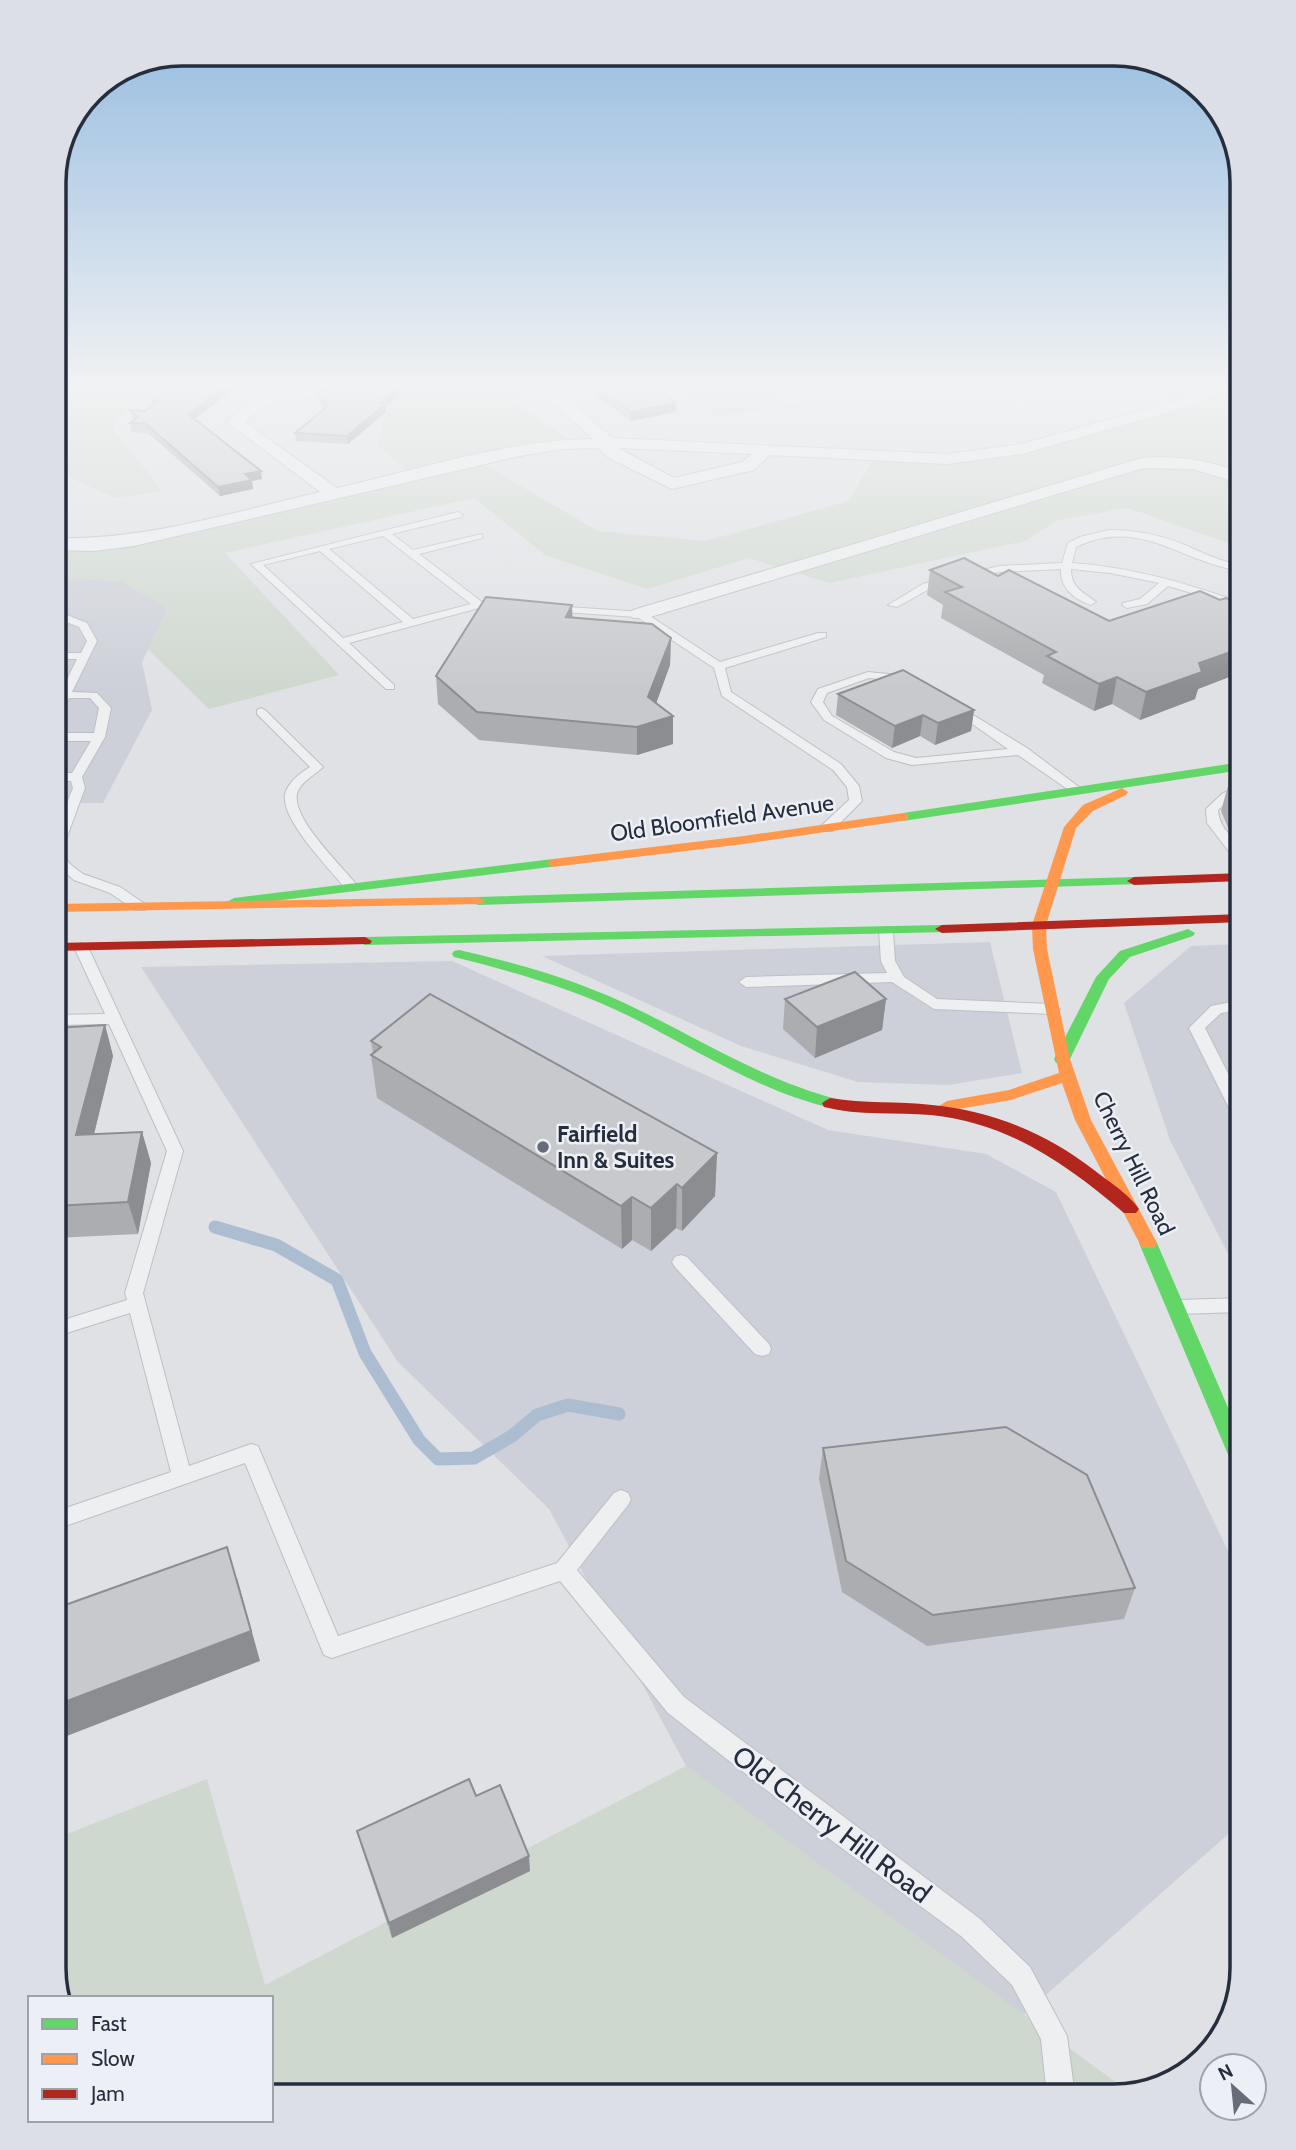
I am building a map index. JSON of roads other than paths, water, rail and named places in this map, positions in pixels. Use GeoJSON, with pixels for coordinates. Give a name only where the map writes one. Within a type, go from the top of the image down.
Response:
{"type":"FeatureCollection","features":[{"type":"Feature","properties":{"kind":"main road","name":"Old Bloomfield Avenue"},"geometry":{"type":"LineString","coordinates":[[208,906],[349,884],[539,865],[827,828],[1229,768]]}},
{"type":"Feature","properties":{"kind":"main road","name":"Cherry Hill Road"},"geometry":{"type":"LineString","coordinates":[[1220,769],[1128,790],[1088,808],[1070,827],[1039,925],[1040,949],[1062,1059],[1083,1119],[1130,1209],[1229,1434]]}},
{"type":"Feature","properties":{"kind":"main road"},"geometry":{"type":"LineString","coordinates":[[67,908],[564,900],[1229,877]]}},
{"type":"Feature","properties":{"kind":"main road"},"geometry":{"type":"LineString","coordinates":[[67,947],[886,931],[1229,921]]}},
{"type":"Feature","properties":{"kind":"main road"},"geometry":{"type":"LineString","coordinates":[[1062,1059],[1103,977],[1125,954],[1193,931],[1229,924]]}},
{"type":"Feature","properties":{"kind":"main road"},"geometry":{"type":"LineString","coordinates":[[391,941],[488,960],[556,981],[610,1002],[763,1079],[813,1099],[867,1109],[932,1110],[984,1121],[1034,1138],[1058,1150],[1130,1209]]}},
{"type":"Feature","properties":{"kind":"main road"},"geometry":{"type":"LineString","coordinates":[[932,1110],[1011,1095],[1068,1075]]}},
{"type":"Feature","properties":{"kind":"street"},"geometry":{"type":"LineString","coordinates":[[327,489],[335,495]]}},
{"type":"Feature","properties":{"kind":"street"},"geometry":{"type":"LineString","coordinates":[[67,544],[93,545],[134,540],[359,489]]}},
{"type":"Feature","properties":{"kind":"street"},"geometry":{"type":"LineString","coordinates":[[639,614],[1054,489]]}},
{"type":"Feature","properties":{"kind":"lane"},"geometry":{"type":"LineString","coordinates":[[390,687],[256,564],[457,515]]}},
{"type":"Feature","properties":{"kind":"lane"},"geometry":{"type":"LineString","coordinates":[[385,533],[479,606]]}},
{"type":"Feature","properties":{"kind":"lane"},"geometry":{"type":"LineString","coordinates":[[1091,602],[1077,595],[1067,585],[1065,574],[1071,545],[1084,538],[1108,534],[1161,539],[1214,563],[1229,566]]}},
{"type":"Feature","properties":{"kind":"lane"},"geometry":{"type":"LineString","coordinates":[[411,553],[479,537]]}},
{"type":"Feature","properties":{"kind":"lane"},"geometry":{"type":"LineString","coordinates":[[322,548],[411,623]]}},
{"type":"Feature","properties":{"kind":"lane"},"geometry":{"type":"LineString","coordinates":[[893,605],[927,586],[963,576],[999,569],[1066,566],[1102,569],[1165,583],[1229,603]]}},
{"type":"Feature","properties":{"kind":"lane"},"geometry":{"type":"LineString","coordinates":[[1127,604],[1143,602],[1165,583]]}},
{"type":"Feature","properties":{"kind":"lane"},"geometry":{"type":"LineString","coordinates":[[341,642],[479,606],[519,608]]}},
{"type":"Feature","properties":{"kind":"lane"},"geometry":{"type":"LineString","coordinates":[[532,608],[639,614],[719,666],[726,694],[837,767],[853,786],[856,801],[827,828]]}},
{"type":"Feature","properties":{"kind":"lane"},"geometry":{"type":"LineString","coordinates":[[67,618],[83,625],[92,641],[67,685]]}},
{"type":"Feature","properties":{"kind":"lane"},"geometry":{"type":"LineString","coordinates":[[67,625],[83,625]]}},
{"type":"Feature","properties":{"kind":"lane"},"geometry":{"type":"LineString","coordinates":[[719,666],[822,635]]}},
{"type":"Feature","properties":{"kind":"lane"},"geometry":{"type":"LineString","coordinates":[[67,656],[85,656]]}},
{"type":"Feature","properties":{"kind":"lane"},"geometry":{"type":"LineString","coordinates":[[919,685],[909,679],[868,675],[822,691],[817,702],[828,718],[890,755],[916,762],[1023,751]]}},
{"type":"Feature","properties":{"kind":"lane"},"geometry":{"type":"LineString","coordinates":[[67,695],[93,695],[105,708],[99,737],[76,777],[79,788],[67,820]]}},
{"type":"Feature","properties":{"kind":"lane"},"geometry":{"type":"LineString","coordinates":[[941,698],[1077,790]]}},
{"type":"Feature","properties":{"kind":"lane"},"geometry":{"type":"LineString","coordinates":[[261,712],[317,767],[306,774],[291,793],[289,804],[303,829],[327,854],[349,884]]}},
{"type":"Feature","properties":{"kind":"lane"},"geometry":{"type":"LineString","coordinates":[[67,737],[99,737]]}},
{"type":"Feature","properties":{"kind":"lane"},"geometry":{"type":"LineString","coordinates":[[67,777],[76,777]]}},
{"type":"Feature","properties":{"kind":"lane"},"geometry":{"type":"LineString","coordinates":[[1229,795],[1212,809],[1213,823],[1229,843]]}},
{"type":"Feature","properties":{"kind":"lane"},"geometry":{"type":"LineString","coordinates":[[67,871],[90,884],[113,889],[140,907]]}},
{"type":"Feature","properties":{"kind":"lane"},"geometry":{"type":"LineString","coordinates":[[886,931],[888,961],[897,977],[934,1004],[1052,1009]]}},
{"type":"Feature","properties":{"kind":"lane"},"geometry":{"type":"LineString","coordinates":[[81,947],[176,1151],[134,1293],[182,1477]]}},
{"type":"Feature","properties":{"kind":"lane"},"geometry":{"type":"LineString","coordinates":[[746,982],[897,977]]}},
{"type":"Feature","properties":{"kind":"lane"},"geometry":{"type":"LineString","coordinates":[[1229,1006],[1209,1011],[1197,1028],[1229,1092]]}},
{"type":"Feature","properties":{"kind":"lane"},"geometry":{"type":"LineString","coordinates":[[67,1020],[114,1019]]}},
{"type":"Feature","properties":{"kind":"lane"},"geometry":{"type":"LineString","coordinates":[[681,1262],[762,1349]]}},
{"type":"Feature","properties":{"kind":"lane"},"geometry":{"type":"LineString","coordinates":[[66,1326],[137,1304]]}},
{"type":"Feature","properties":{"kind":"lane"},"geometry":{"type":"LineString","coordinates":[[1175,1307],[1229,1305]]}},
{"type":"Feature","properties":{"kind":"lane"},"geometry":{"type":"LineString","coordinates":[[66,1517],[251,1452],[332,1648],[564,1570],[621,1499]]}},
{"type":"Feature","properties":{"kind":"lane","name":"Old Cherry Hill Road"},"geometry":{"type":"LineString","coordinates":[[564,1570],[676,1705],[970,1927],[1021,1976],[1054,2036],[1060,2084]]}},
{"type":"Feature","properties":{"kind":"waterway"},"geometry":{"type":"LineString","coordinates":[[215,1227],[276,1245],[337,1280],[365,1353],[419,1440],[438,1459],[474,1458],[512,1436],[537,1415],[568,1405],[619,1414]]}},
{"type":"Feature","properties":{"kind":"place","name":"Fairfield Inn & Suites"},"geometry":{"type":"Point","coordinates":[543,1147]}}]}
